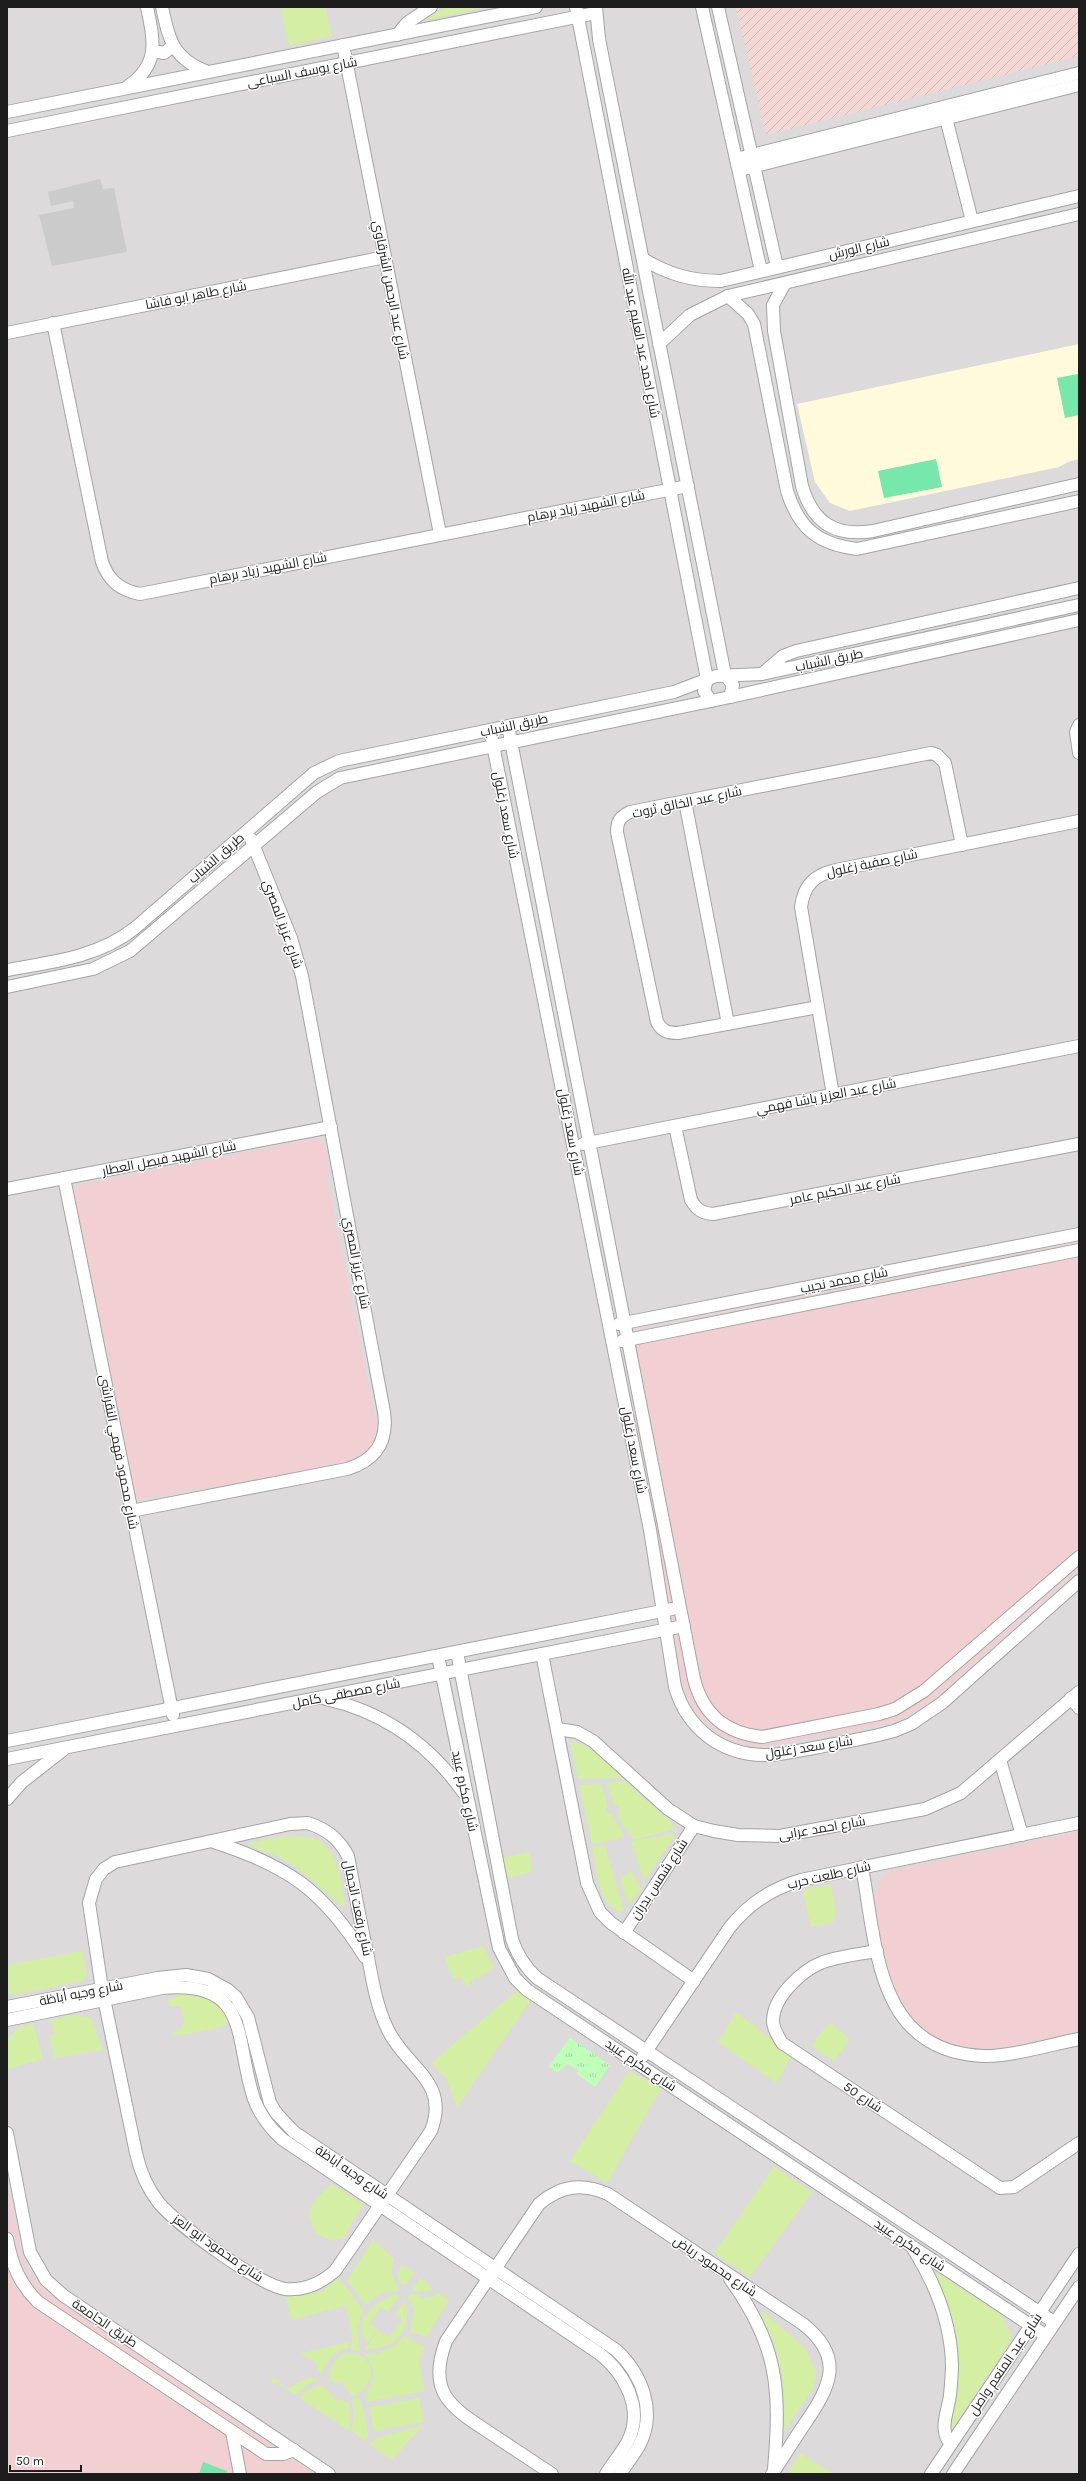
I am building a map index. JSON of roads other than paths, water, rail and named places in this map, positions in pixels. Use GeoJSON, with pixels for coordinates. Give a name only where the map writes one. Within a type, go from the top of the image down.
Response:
{"type":"FeatureCollection","features":[{"type":"Feature","properties":{"kind":"street"},"geometry":{"type":"LineString","coordinates":[[118,109],[119,90],[138,80],[148,66],[153,51],[153,36],[147,7]]}},
{"type":"Feature","properties":{"kind":"street"},"geometry":{"type":"LineString","coordinates":[[162,7],[168,33],[173,46],[182,58],[194,67],[208,72]]}},
{"type":"Feature","properties":{"kind":"street"},"geometry":{"type":"LineString","coordinates":[[397,35],[407,23],[431,7]]}},
{"type":"Feature","properties":{"kind":"street","name":"شارع يوسف السباعى"},"geometry":{"type":"LineString","coordinates":[[7,112],[536,7]]}},
{"type":"Feature","properties":{"kind":"street"},"geometry":{"type":"LineString","coordinates":[[702,7],[761,271]]}},
{"type":"Feature","properties":{"kind":"street"},"geometry":{"type":"LineString","coordinates":[[718,7],[777,268]]}},
{"type":"Feature","properties":{"kind":"street","name":"شارع يوسف السباعى"},"geometry":{"type":"LineString","coordinates":[[7,131],[346,63],[576,12],[596,10]]}},
{"type":"Feature","properties":{"kind":"street","name":"شارع احمد عبد العليم عبد الله"},"geometry":{"type":"LineString","coordinates":[[596,10],[599,39],[725,675]]}},
{"type":"Feature","properties":{"kind":"street","name":"شارع احمد عبد العليم عبد الله"},"geometry":{"type":"LineString","coordinates":[[576,12],[707,679]]}},
{"type":"Feature","properties":{"kind":"street","name":"شارع عبد الرحمن الشرقاوي"},"geometry":{"type":"LineString","coordinates":[[343,45],[440,534]]}},
{"type":"Feature","properties":{"kind":"street"},"geometry":{"type":"LineString","coordinates":[[153,51],[164,53],[173,46]]}},
{"type":"Feature","properties":{"kind":"street"},"geometry":{"type":"LineString","coordinates":[[737,165],[1079,73]]}},
{"type":"Feature","properties":{"kind":"street"},"geometry":{"type":"LineString","coordinates":[[753,161],[946,118],[1079,85]]}},
{"type":"Feature","properties":{"kind":"street"},"geometry":{"type":"LineString","coordinates":[[946,118],[972,221]]}},
{"type":"Feature","properties":{"kind":"street","name":"شارع الورش"},"geometry":{"type":"LineString","coordinates":[[642,259],[660,270],[680,277],[700,281],[721,281],[1079,196]]}},
{"type":"Feature","properties":{"kind":"street","name":"شارع الورش"},"geometry":{"type":"LineString","coordinates":[[660,344],[690,315],[728,296],[1079,214]]}},
{"type":"Feature","properties":{"kind":"street"},"geometry":{"type":"LineString","coordinates":[[855,249],[858,266]]}},
{"type":"Feature","properties":{"kind":"street","name":"شارع طاهر ابو فاشا"},"geometry":{"type":"LineString","coordinates":[[7,332],[385,257]]}},
{"type":"Feature","properties":{"kind":"street"},"geometry":{"type":"LineString","coordinates":[[785,283],[773,306],[772,318],[802,486],[806,501],[815,515],[827,525],[842,532],[858,534],[1079,484]]}},
{"type":"Feature","properties":{"kind":"street"},"geometry":{"type":"LineString","coordinates":[[728,296],[748,314],[754,324],[787,491],[793,510],[820,538],[838,546],[857,549],[1079,501]]}},
{"type":"Feature","properties":{"kind":"street","name":"شارع الشهيد زياد برهام"},"geometry":{"type":"LineString","coordinates":[[53,323],[102,562],[107,574],[116,584],[127,591],[140,594],[688,486]]}},
{"type":"Feature","properties":{"kind":"street"},"geometry":{"type":"LineString","coordinates":[[1000,502],[1004,518]]}},
{"type":"Feature","properties":{"kind":"street"},"geometry":{"type":"LineString","coordinates":[[762,674],[783,656],[796,651],[1079,588]]}},
{"type":"Feature","properties":{"kind":"street","name":"طريق الشباب"},"geometry":{"type":"LineString","coordinates":[[7,970],[78,956],[114,943],[135,928],[314,773],[332,764],[674,692],[707,679],[725,675],[762,674],[1079,605]]}},
{"type":"Feature","properties":{"kind":"street","name":"طريق الشباب"},"geometry":{"type":"LineString","coordinates":[[7,987],[80,973],[117,958],[141,942],[317,792],[340,778],[730,697],[1079,620]]}},
{"type":"Feature","properties":{"kind":"street"},"geometry":{"type":"LineString","coordinates":[[725,675],[733,685],[730,697]]}},
{"type":"Feature","properties":{"kind":"street"},"geometry":{"type":"LineString","coordinates":[[707,679],[704,691],[711,701]]}},
{"type":"Feature","properties":{"kind":"street"},"geometry":{"type":"LineString","coordinates":[[1079,725],[1076,732],[1079,753]]}},
{"type":"Feature","properties":{"kind":"street","name":"شارع سعد زغلول"},"geometry":{"type":"LineString","coordinates":[[508,726],[626,1323],[694,1679],[698,1695],[706,1709],[726,1727],[746,1736],[762,1737],[778,1735],[896,1709],[924,1691],[1079,1557]]}},
{"type":"Feature","properties":{"kind":"street","name":"شارع سعد زغلول"},"geometry":{"type":"LineString","coordinates":[[490,730],[610,1326],[664,1611],[675,1687],[680,1704],[689,1719],[701,1732],[715,1742],[731,1750],[748,1754],[766,1755],[784,1753],[894,1732],[928,1714],[1079,1581]]}},
{"type":"Feature","properties":{"kind":"street","name":"شارع عبد الخالق ثروت"},"geometry":{"type":"LineString","coordinates":[[818,1007],[728,1024],[669,1033],[661,1029],[657,1022],[617,832],[617,823],[622,816],[630,812],[931,753],[937,755],[945,763],[962,845]]}},
{"type":"Feature","properties":{"kind":"street"},"geometry":{"type":"LineString","coordinates":[[685,802],[728,1024]]}},
{"type":"Feature","properties":{"kind":"street","name":"شارع صفية زغلول"},"geometry":{"type":"LineString","coordinates":[[833,1095],[801,907],[803,893],[810,881],[823,873],[1079,821]]}},
{"type":"Feature","properties":{"kind":"street","name":"شارع عزيز المصري"},"geometry":{"type":"LineString","coordinates":[[131,1511],[347,1469],[360,1465],[370,1458],[383,1441],[386,1425],[331,1127],[298,960],[247,830]]}},
{"type":"Feature","properties":{"kind":"street","name":"شارع عبد العزيز باشا فهمي"},"geometry":{"type":"LineString","coordinates":[[574,1146],[1079,1046]]}},
{"type":"Feature","properties":{"kind":"street","name":"شارع عبد الحكيم عامر"},"geometry":{"type":"LineString","coordinates":[[675,1126],[691,1200],[696,1208],[704,1213],[713,1214],[1079,1144]]}},
{"type":"Feature","properties":{"kind":"street","name":"شارع الشهيد فيصل العطار"},"geometry":{"type":"LineString","coordinates":[[7,1189],[331,1127]]}},
{"type":"Feature","properties":{"kind":"street","name":"شارع محمود فهمي النقراشى"},"geometry":{"type":"LineString","coordinates":[[64,1178],[175,1726]]}},
{"type":"Feature","properties":{"kind":"street","name":"شارع محمد نجيب"},"geometry":{"type":"LineString","coordinates":[[610,1326],[1079,1234]]}},
{"type":"Feature","properties":{"kind":"street","name":"شارع محمد نجيب"},"geometry":{"type":"LineString","coordinates":[[613,1343],[1079,1250]]}},
{"type":"Feature","properties":{"kind":"street"},"geometry":{"type":"LineString","coordinates":[[858,1277],[861,1293]]}},
{"type":"Feature","properties":{"kind":"street","name":"شارع مصطفى كامل"},"geometry":{"type":"LineString","coordinates":[[7,1741],[681,1607]]}},
{"type":"Feature","properties":{"kind":"street"},"geometry":{"type":"LineString","coordinates":[[643,1615],[648,1627],[646,1634]]}},
{"type":"Feature","properties":{"kind":"street","name":"شارع مصطفى كامل"},"geometry":{"type":"LineString","coordinates":[[7,1759],[684,1626]]}},
{"type":"Feature","properties":{"kind":"street"},"geometry":{"type":"LineString","coordinates":[[983,1640],[993,1649],[996,1655]]}},
{"type":"Feature","properties":{"kind":"street","name":"شارع مكرم عبيد"},"geometry":{"type":"LineString","coordinates":[[457,1652],[512,1939],[517,1954],[525,1967],[537,1978],[1054,2322]]}},
{"type":"Feature","properties":{"kind":"street"},"geometry":{"type":"LineString","coordinates":[[542,1654],[587,1883],[600,1912],[624,1933],[694,1981]]}},
{"type":"Feature","properties":{"kind":"street","name":"شارع مكرم عبيد"},"geometry":{"type":"LineString","coordinates":[[438,1656],[498,1948],[505,1964],[515,1978],[527,1990],[1045,2335]]}},
{"type":"Feature","properties":{"kind":"street"},"geometry":{"type":"LineString","coordinates":[[955,1664],[956,1671],[966,1682]]}},
{"type":"Feature","properties":{"kind":"street"},"geometry":{"type":"LineString","coordinates":[[1075,1695],[1079,1708]]}},
{"type":"Feature","properties":{"kind":"street","name":"شارع احمد عرابى"},"geometry":{"type":"LineString","coordinates":[[557,1729],[577,1732],[593,1740],[668,1809],[694,1826],[738,1835],[780,1836],[925,1809],[961,1793],[1075,1695]]}},
{"type":"Feature","properties":{"kind":"street"},"geometry":{"type":"LineString","coordinates":[[321,1698],[365,1710],[404,1732],[439,1761],[466,1797]]}},
{"type":"Feature","properties":{"kind":"street"},"geometry":{"type":"LineString","coordinates":[[7,1799],[22,1782],[67,1747]]}},
{"type":"Feature","properties":{"kind":"street"},"geometry":{"type":"LineString","coordinates":[[1000,1760],[1022,1835]]}},
{"type":"Feature","properties":{"kind":"street","name":"شارع رفعت الجمال"},"geometry":{"type":"LineString","coordinates":[[104,1994],[89,1903],[96,1878],[104,1869],[115,1862],[290,1824],[308,1823],[325,1829],[339,1841],[348,1856],[369,1963],[381,2014],[388,2031],[398,2047],[428,2080],[434,2092],[437,2105],[436,2119],[431,2131],[384,2200]]}},
{"type":"Feature","properties":{"kind":"street","name":"شارع طلعت حرب"},"geometry":{"type":"LineString","coordinates":[[638,2064],[730,1927],[744,1910],[761,1897],[780,1886],[862,1867],[1079,1824]]}},
{"type":"Feature","properties":{"kind":"street","name":"شارع شمس بدران"},"geometry":{"type":"LineString","coordinates":[[624,1933],[694,1826]]}},
{"type":"Feature","properties":{"kind":"street"},"geometry":{"type":"LineString","coordinates":[[213,1841],[267,1861],[293,1876],[316,1893],[336,1915],[369,1963]]}},
{"type":"Feature","properties":{"kind":"street"},"geometry":{"type":"LineString","coordinates":[[862,1867],[886,1992],[899,2013],[916,2032],[936,2045],[960,2053],[985,2056],[1079,2039]]}},
{"type":"Feature","properties":{"kind":"street","name":"شارع 50"},"geometry":{"type":"LineString","coordinates":[[877,1950],[823,1962],[805,1972],[780,1999],[775,2009],[773,2021],[776,2033],[782,2043],[1000,2188],[1014,2188],[1079,2143]]}},
{"type":"Feature","properties":{"kind":"street","name":"شارع وجيه أباظة"},"geometry":{"type":"LineString","coordinates":[[7,2020],[104,1994],[186,1975],[208,1979],[228,1990],[236,1997],[248,2016],[266,2091],[277,2114],[294,2132],[384,2200],[492,2273],[616,2350],[636,2372],[646,2400],[645,2429],[639,2445],[620,2474]]}},
{"type":"Feature","properties":{"kind":"street","name":"شارع وجيه أباظة"},"geometry":{"type":"LineString","coordinates":[[10,2004],[104,1994]]}},
{"type":"Feature","properties":{"kind":"street","name":"شارع محمود ابو العز"},"geometry":{"type":"LineString","coordinates":[[104,1994],[139,2167],[150,2191],[158,2202],[188,2230],[262,2281],[282,2288],[300,2289],[325,2279],[335,2270],[384,2200]]}},
{"type":"Feature","properties":{"kind":"street"},"geometry":{"type":"LineString","coordinates":[[7,2030],[21,2017]]}},
{"type":"Feature","properties":{"kind":"street","name":"طريق الجامعة"},"geometry":{"type":"LineString","coordinates":[[7,2133],[30,2252],[46,2280],[64,2296],[330,2474]]}},
{"type":"Feature","properties":{"kind":"street","name":"شارع محمود رياض"},"geometry":{"type":"LineString","coordinates":[[552,2474],[457,2412],[445,2396],[439,2378],[439,2359],[446,2340],[539,2204],[559,2190],[583,2186],[608,2194],[816,2334],[825,2348],[830,2364],[829,2380],[824,2396],[772,2473]]}},
{"type":"Feature","properties":{"kind":"street","name":"طريق الجامعة"},"geometry":{"type":"LineString","coordinates":[[7,2239],[12,2264],[18,2278],[38,2302],[266,2454],[276,2455],[294,2450]]}},
{"type":"Feature","properties":{"kind":"street"},"geometry":{"type":"LineString","coordinates":[[913,2247],[929,2274],[938,2296],[949,2333],[952,2372],[944,2433],[951,2444]]}},
{"type":"Feature","properties":{"kind":"street","name":"شارع عبد المنعم واصل"},"geometry":{"type":"LineString","coordinates":[[931,2474],[1079,2254]]}},
{"type":"Feature","properties":{"kind":"street"},"geometry":{"type":"LineString","coordinates":[[725,2272],[743,2296],[758,2323],[769,2351],[776,2380],[778,2410],[772,2473]]}},
{"type":"Feature","properties":{"kind":"street","name":"شارع وجيه أباظة"},"geometry":{"type":"LineString","coordinates":[[492,2273],[600,2354],[620,2373],[631,2399],[632,2427],[628,2440],[606,2474]]}},
{"type":"Feature","properties":{"kind":"street","name":"شارع عبد المنعم واصل"},"geometry":{"type":"LineString","coordinates":[[953,2474],[961,2468],[999,2404],[1079,2287]]}},
{"type":"Feature","properties":{"kind":"street"},"geometry":{"type":"LineString","coordinates":[[984,2395],[999,2404]]}},
{"type":"Feature","properties":{"kind":"street"},"geometry":{"type":"LineString","coordinates":[[232,2432],[240,2474]]}}]}
